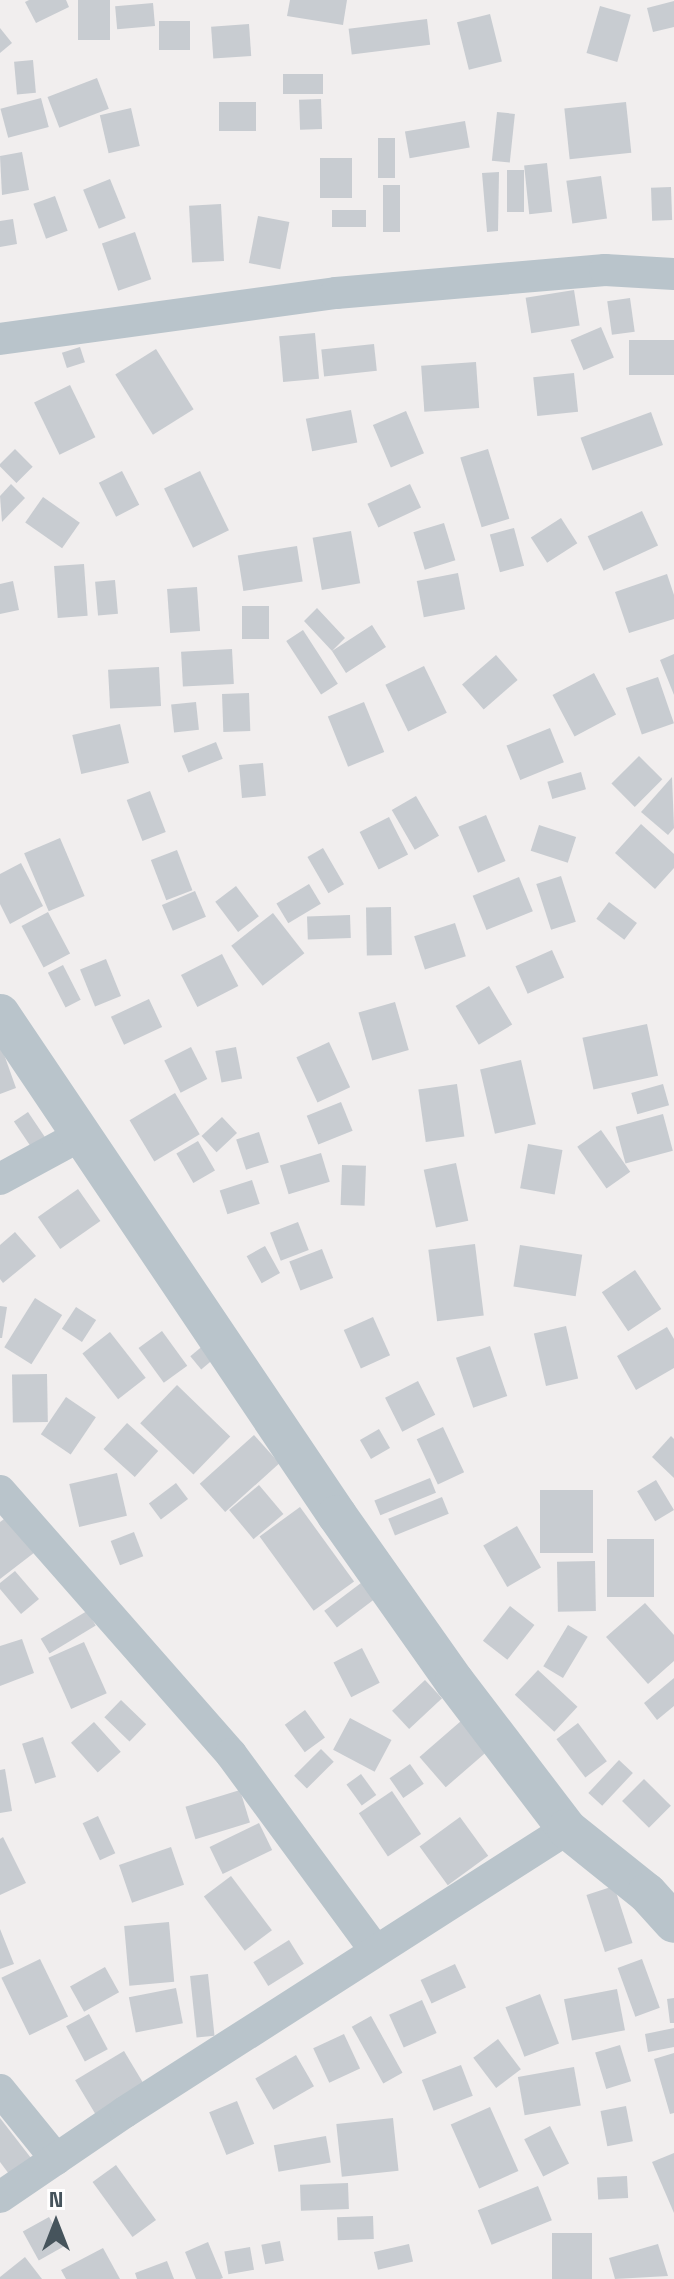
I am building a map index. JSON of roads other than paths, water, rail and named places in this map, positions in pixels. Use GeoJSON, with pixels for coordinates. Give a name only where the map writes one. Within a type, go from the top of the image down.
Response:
{"type":"FeatureCollection","features":[{"type":"Feature","properties":{"kind":"street"},"geometry":{"type":"LineString","coordinates":[[0,339],[336,293],[596,271],[674,274]]}},
{"type":"Feature","properties":{"kind":"street"},"geometry":{"type":"LineString","coordinates":[[0,1014],[337,1515],[455,1682],[567,1829],[647,1893],[674,1923]]}},
{"type":"Feature","properties":{"kind":"street"},"geometry":{"type":"LineString","coordinates":[[0,1179],[83,1134]]}},
{"type":"Feature","properties":{"kind":"street"},"geometry":{"type":"LineString","coordinates":[[0,1491],[94,1603],[231,1754],[375,1950]]}},
{"type":"Feature","properties":{"kind":"street"},"geometry":{"type":"LineString","coordinates":[[0,2197],[375,1950],[567,1829]]}},
{"type":"Feature","properties":{"kind":"street"},"geometry":{"type":"LineString","coordinates":[[0,2090],[56,2159]]}}]}
